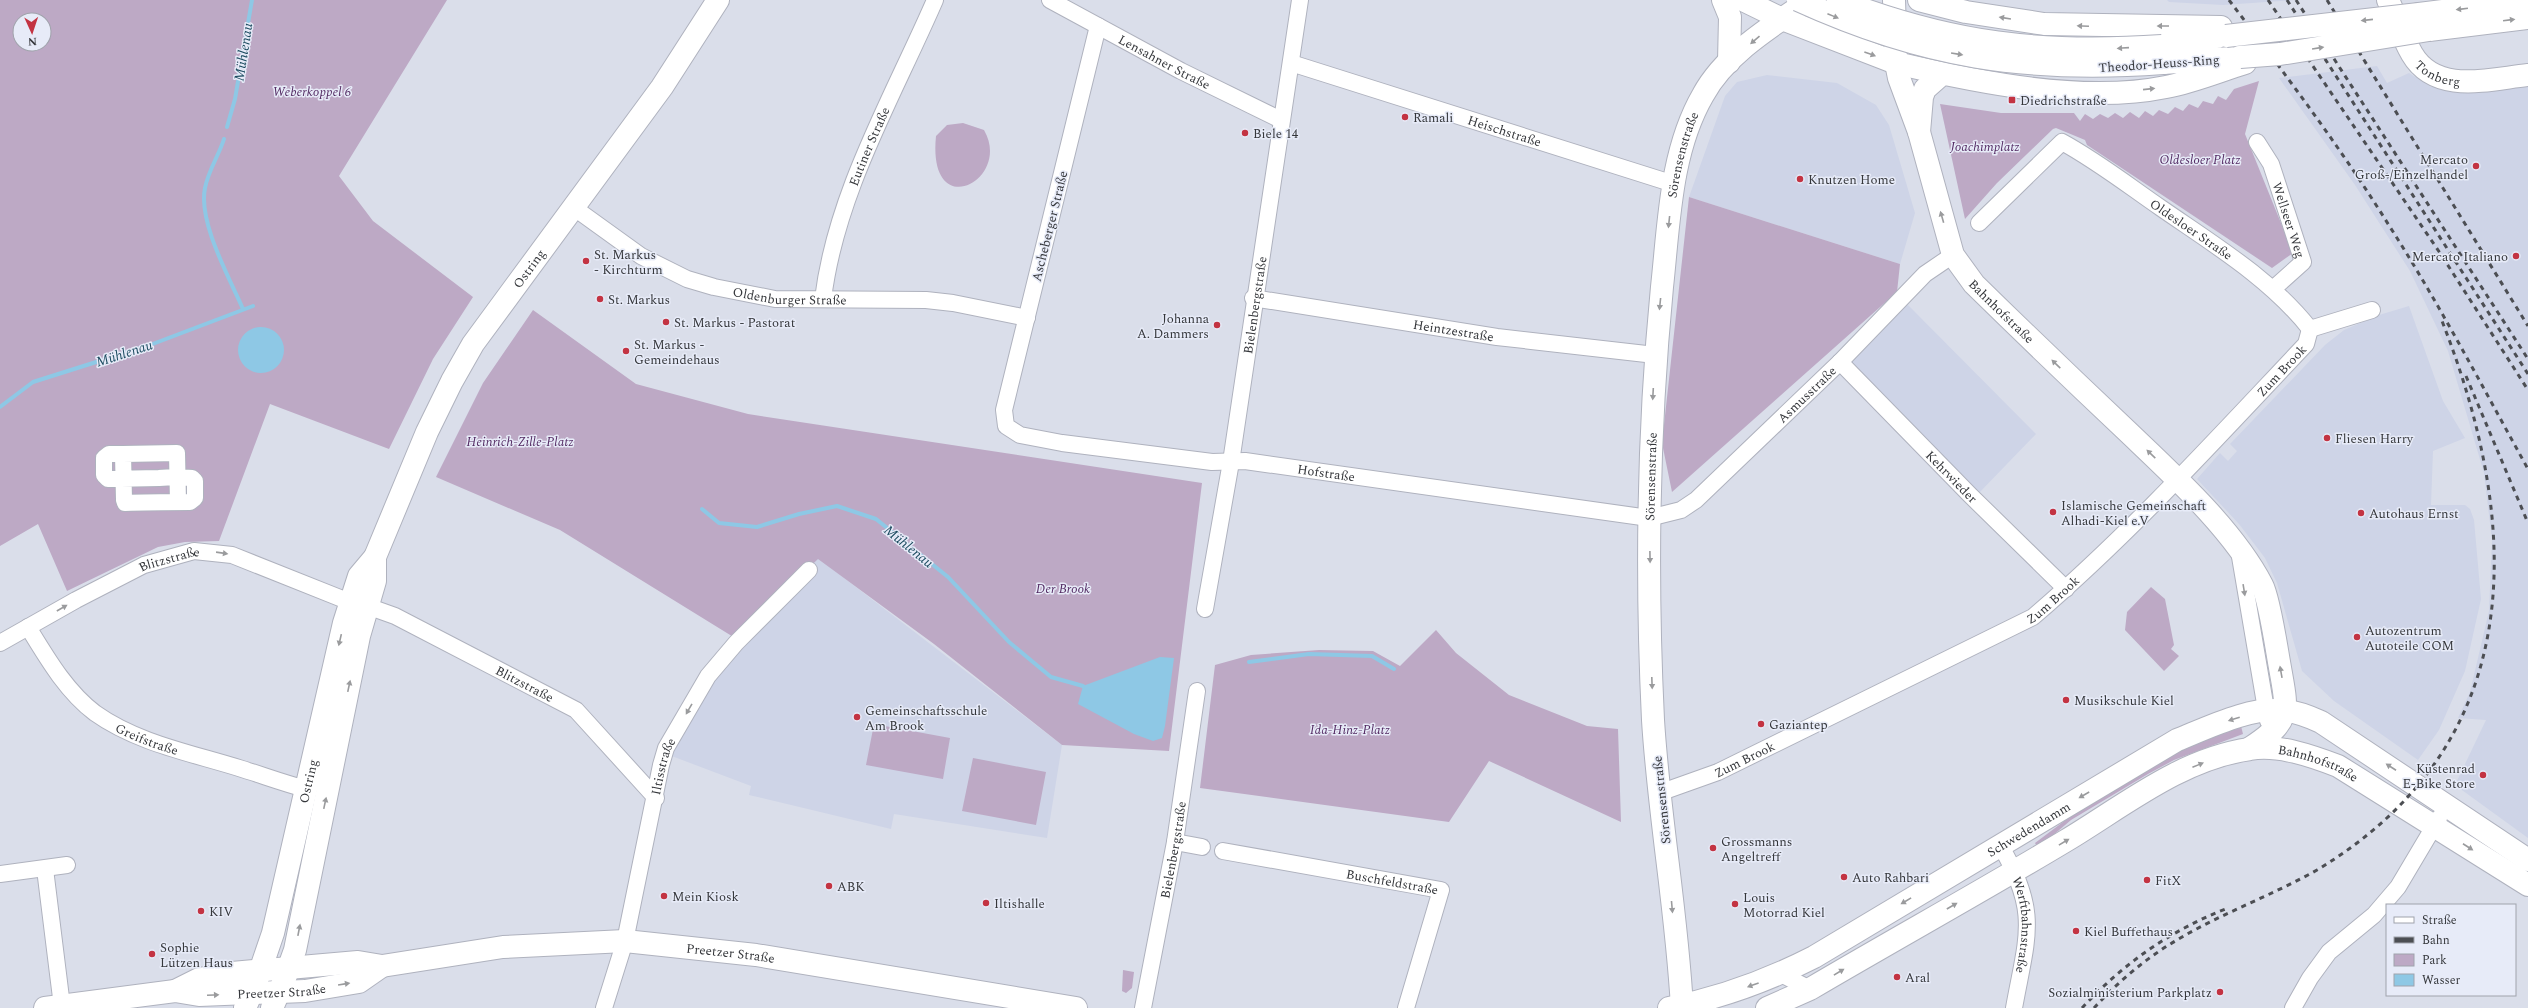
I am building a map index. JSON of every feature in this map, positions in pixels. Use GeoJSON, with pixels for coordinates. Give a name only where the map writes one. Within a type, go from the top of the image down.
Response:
{"type":"FeatureCollection","features":[{"type":"Feature","properties":{"kind":"main road","name":"Ostring"},"geometry":{"type":"LineString","coordinates":[[276,1000],[290,968],[358,604],[359,576],[375,557],[427,432],[452,381],[473,344],[662,87],[718,0]]}},
{"type":"Feature","properties":{"kind":"main road"},"geometry":{"type":"LineString","coordinates":[[1723,0],[1730,17],[1729,62]]}},
{"type":"Feature","properties":{"kind":"main road"},"geometry":{"type":"LineString","coordinates":[[1743,0],[1782,19],[1896,63],[1942,74],[2054,90],[2124,92],[2167,88],[2243,60],[2280,54],[2528,0]]}},
{"type":"Feature","properties":{"kind":"main road","name":"Theodor-Heuss-Ring"},"geometry":{"type":"LineString","coordinates":[[1798,0],[1888,37],[1950,53],[2005,62],[2063,67],[2163,54],[2224,32]]}},
{"type":"Feature","properties":{"kind":"main road","name":"Sörensenstraße"},"geometry":{"type":"LineString","coordinates":[[1679,1007],[1653,720],[1649,518],[1655,355],[1674,184],[1685,139],[1701,97],[1729,62],[1782,19],[1810,0]]}},
{"type":"Feature","properties":{"kind":"main road","name":"Theodor-Heuss-Ring"},"geometry":{"type":"LineString","coordinates":[[1838,0],[1911,26],[1980,41],[2063,50],[2163,54],[2243,60]]}},
{"type":"Feature","properties":{"kind":"main road","name":"Bahnhofstraße"},"geometry":{"type":"LineString","coordinates":[[1894,0],[1896,63],[1919,132],[1953,255],[1974,284],[2179,481],[2224,531],[2239,551],[2264,587],[2278,658],[2276,711]]}},
{"type":"Feature","properties":{"kind":"main road"},"geometry":{"type":"LineString","coordinates":[[1919,0],[1966,12],[2044,24],[2224,32],[2253,32],[2424,22],[2528,18]]}},
{"type":"Feature","properties":{"kind":"main road","name":"Tonberg"},"geometry":{"type":"LineString","coordinates":[[2388,0],[2412,53],[2433,74],[2458,82],[2528,75]]}},
{"type":"Feature","properties":{"kind":"main road"},"geometry":{"type":"LineString","coordinates":[[1919,132],[1922,97],[1925,89],[1942,74]]}},
{"type":"Feature","properties":{"kind":"main road","name":"Ostring"},"geometry":{"type":"LineString","coordinates":[[248,1001],[261,970],[273,933],[306,789],[358,604]]}},
{"type":"Feature","properties":{"kind":"main road"},"geometry":{"type":"LineString","coordinates":[[1767,1008],[1810,989],[2015,870],[2162,779],[2208,761],[2250,748],[2276,742],[2280,725],[2276,711],[2321,722],[2528,860]]}},
{"type":"Feature","properties":{"kind":"main road","name":"Schwedendamm"},"geometry":{"type":"LineString","coordinates":[[1679,1007],[1720,997],[1781,974],[1814,957],[2177,740],[2214,725],[2276,711]]}},
{"type":"Feature","properties":{"kind":"main road","name":"Bahnhofstraße"},"geometry":{"type":"LineString","coordinates":[[2276,742],[2338,766],[2528,885]]}},
{"type":"Feature","properties":{"kind":"main road","name":"Preetzer Straße"},"geometry":{"type":"LineString","coordinates":[[175,991],[199,979],[261,970],[358,962],[382,966],[502,948],[626,941],[749,954],[1076,1008]]}},
{"type":"Feature","properties":{"kind":"main road","name":"Preetzer Straße"},"geometry":{"type":"LineString","coordinates":[[54,1007],[175,991],[248,1001],[276,1000],[305,991],[359,982],[382,966]]}},
{"type":"Feature","properties":{"kind":"street","name":"Eutiner Straße"},"geometry":{"type":"LineString","coordinates":[[823,299],[825,283],[849,192],[935,0]]}},
{"type":"Feature","properties":{"kind":"street","name":"Lensahner Straße"},"geometry":{"type":"LineString","coordinates":[[1050,0],[1181,71],[1281,120]]}},
{"type":"Feature","properties":{"kind":"street","name":"Bielenbergstraße"},"geometry":{"type":"LineString","coordinates":[[1205,609],[1230,462],[1300,0]]}},
{"type":"Feature","properties":{"kind":"street","name":"Ascheberger Straße"},"geometry":{"type":"LineString","coordinates":[[1006,426],[1004,410],[1098,26]]}},
{"type":"Feature","properties":{"kind":"street","name":"Heischstraße"},"geometry":{"type":"LineString","coordinates":[[1291,63],[1674,184]]}},
{"type":"Feature","properties":{"kind":"street","name":"Oldesloer Straße"},"geometry":{"type":"LineString","coordinates":[[1979,224],[2062,142],[2173,217],[2273,289],[2297,312],[2310,329]]}},
{"type":"Feature","properties":{"kind":"street","name":"Wellseer Weg"},"geometry":{"type":"LineString","coordinates":[[2257,142],[2271,164],[2303,262],[2273,289]]}},
{"type":"Feature","properties":{"kind":"street","name":"Oldenburger Straße"},"geometry":{"type":"LineString","coordinates":[[573,208],[642,256],[687,279],[714,287],[775,299],[926,300],[953,303],[1026,318]]}},
{"type":"Feature","properties":{"kind":"street","name":"Asmusstraße"},"geometry":{"type":"LineString","coordinates":[[1649,518],[1681,510],[1696,500],[1840,362],[1925,274],[1953,255]]}},
{"type":"Feature","properties":{"kind":"street","name":"Heintzestraße"},"geometry":{"type":"LineString","coordinates":[[1254,298],[1497,337],[1655,355]]}},
{"type":"Feature","properties":{"kind":"street","name":"Zum Brook"},"geometry":{"type":"LineString","coordinates":[[1659,793],[1718,772],[2033,618],[2066,589],[2179,481],[2306,344],[2310,329],[2372,310]]}},
{"type":"Feature","properties":{"kind":"street","name":"Kehrwieder"},"geometry":{"type":"LineString","coordinates":[[1840,362],[1970,495],[2066,589]]}},
{"type":"Feature","properties":{"kind":"street","name":"Hofstraße"},"geometry":{"type":"LineString","coordinates":[[1006,426],[1020,435],[1062,443],[1212,462],[1245,461],[1649,518]]}},
{"type":"Feature","properties":{"kind":"street"},"geometry":{"type":"LineString","coordinates":[[123,478],[174,477],[192,478],[195,481],[193,501],[174,502],[125,502],[123,478],[123,454],[169,453],[174,477],[174,502]]}},
{"type":"Feature","properties":{"kind":"street"},"geometry":{"type":"LineString","coordinates":[[145,454],[146,502]]}},
{"type":"Feature","properties":{"kind":"street","name":"Blitzstraße"},"geometry":{"type":"LineString","coordinates":[[0,644],[28,627],[144,565],[194,551],[232,555],[358,604],[395,616],[576,710],[656,792]]}},
{"type":"Feature","properties":{"kind":"street","name":"Iltisstraße"},"geometry":{"type":"LineString","coordinates":[[604,1008],[626,941],[666,748],[708,676],[736,643],[809,570]]}},
{"type":"Feature","properties":{"kind":"street","name":"Greifstraße"},"geometry":{"type":"LineString","coordinates":[[28,627],[52,667],[73,692],[95,712],[119,727],[178,750],[306,789]]}},
{"type":"Feature","properties":{"kind":"street","name":"Bielenbergstraße"},"geometry":{"type":"LineString","coordinates":[[1144,1008],[1175,842],[1197,691]]}},
{"type":"Feature","properties":{"kind":"street"},"geometry":{"type":"LineString","coordinates":[[2293,1008],[2310,978],[2329,952],[2374,915],[2398,887],[2436,826],[2447,805]]}},
{"type":"Feature","properties":{"kind":"street"},"geometry":{"type":"LineString","coordinates":[[1175,842],[1202,847]]}},
{"type":"Feature","properties":{"kind":"street","name":"Werftbahnstraße"},"geometry":{"type":"LineString","coordinates":[[2000,845],[2015,870],[2027,907],[2028,927],[2014,1008]]}},
{"type":"Feature","properties":{"kind":"street","name":"Buschfeldstraße"},"geometry":{"type":"LineString","coordinates":[[1224,851],[1441,890],[1406,1008]]}},
{"type":"Feature","properties":{"kind":"street"},"geometry":{"type":"LineString","coordinates":[[0,874],[67,865]]}},
{"type":"Feature","properties":{"kind":"street","name":"Preetzer Straße"},"geometry":{"type":"LineString","coordinates":[[45,869],[54,1007]]}},
{"type":"Feature","properties":{"kind":"street"},"geometry":{"type":"LineString","coordinates":[[1781,974],[1810,989]]}},
{"type":"Feature","properties":{"kind":"shaded area"},"geometry":{"type":"Polygon","coordinates":[[[2167,0],[2296,0],[2223,5],[2169,2],[2167,0]]]}},
{"type":"Feature","properties":{"kind":"shaded area"},"geometry":{"type":"Polygon","coordinates":[[[2377,66],[2387,83],[2409,73],[2431,87],[2528,75],[2528,838],[2455,785],[2486,720],[2458,718],[2470,692],[2489,611],[2492,540],[2484,473],[2448,351],[2410,271],[2355,185],[2279,78],[2377,66]]]}},
{"type":"Feature","properties":{"kind":"shaded area"},"geometry":{"type":"Polygon","coordinates":[[[1767,75],[1837,83],[1876,105],[1889,125],[1915,213],[1900,264],[1689,197],[1725,96],[1737,82],[1767,75]]]}},
{"type":"Feature","properties":{"kind":"shaded area"},"geometry":{"type":"Polygon","coordinates":[[[1907,304],[2036,434],[1978,494],[1847,363],[1907,304]]]}},
{"type":"Feature","properties":{"kind":"shaded area"},"geometry":{"type":"Polygon","coordinates":[[[2409,306],[2443,401],[2465,438],[2433,451],[2431,505],[2465,505],[2470,509],[2474,520],[2481,599],[2465,671],[2439,730],[2418,760],[2334,701],[2302,671],[2277,583],[2265,558],[2239,524],[2197,479],[2220,453],[2228,461],[2237,451],[2230,444],[2325,345],[2344,330],[2379,315],[2409,306]]]}},
{"type":"Feature","properties":{"kind":"shaded area","name":"Gemeinschaftsschule Am Brook"},"geometry":{"type":"Polygon","coordinates":[[[818,558],[1062,745],[1047,838],[894,814],[891,829],[749,795],[751,786],[669,755],[735,638],[818,558]]]}},
{"type":"Feature","properties":{"kind":"green space","name":"Weberkoppel 6"},"geometry":{"type":"Polygon","coordinates":[[[0,0],[447,0],[339,176],[373,221],[473,297],[433,359],[389,449],[270,404],[219,541],[185,542],[158,547],[67,591],[38,524],[0,546],[0,0]]]}},
{"type":"Feature","properties":{"kind":"green space","name":"Oldesloer Platz"},"geometry":{"type":"Polygon","coordinates":[[[2259,81],[2245,134],[2293,253],[2272,268],[2087,145],[2085,140],[2056,128],[2053,129],[1997,183],[1965,219],[1940,104],[2001,113],[2074,113],[2080,121],[2085,114],[2093,119],[2100,114],[2108,118],[2115,113],[2123,118],[2130,112],[2139,118],[2145,111],[2153,116],[2159,110],[2168,114],[2175,107],[2183,111],[2189,104],[2198,108],[2203,101],[2213,104],[2218,96],[2226,100],[2234,89],[2259,81]]]}},
{"type":"Feature","properties":{"kind":"green space"},"geometry":{"type":"Polygon","coordinates":[[[963,123],[984,130],[990,148],[987,165],[979,177],[968,185],[955,186],[944,180],[937,163],[936,136],[947,125],[963,123]]]}},
{"type":"Feature","properties":{"kind":"green space"},"geometry":{"type":"Polygon","coordinates":[[[1689,197],[1900,264],[1897,292],[1672,492],[1662,443],[1689,197]]]}},
{"type":"Feature","properties":{"kind":"green space","name":"Der Brook"},"geometry":{"type":"Polygon","coordinates":[[[533,310],[636,384],[748,414],[1202,483],[1169,751],[1062,745],[934,644],[818,559],[735,638],[560,530],[436,477],[483,383],[533,310]]]}},
{"type":"Feature","properties":{"kind":"green space"},"geometry":{"type":"Polygon","coordinates":[[[2151,587],[2165,599],[2174,645],[2171,649],[2179,656],[2164,671],[2125,630],[2127,612],[2151,587]]]}},
{"type":"Feature","properties":{"kind":"green space","name":"Ida-Hinz-Platz"},"geometry":{"type":"Polygon","coordinates":[[[1436,630],[1456,653],[1509,695],[1587,726],[1618,729],[1621,822],[1489,761],[1449,822],[1200,788],[1215,665],[1251,655],[1319,650],[1373,651],[1400,666],[1436,630]]]}},
{"type":"Feature","properties":{"kind":"green space"},"geometry":{"type":"Polygon","coordinates":[[[874,724],[950,738],[943,779],[866,765],[874,724]]]}},
{"type":"Feature","properties":{"kind":"green space"},"geometry":{"type":"Polygon","coordinates":[[[2241,726],[2243,734],[2174,760],[2071,820],[2038,848],[2035,843],[2071,816],[2189,743],[2241,726]]]}},
{"type":"Feature","properties":{"kind":"green space"},"geometry":{"type":"Polygon","coordinates":[[[973,758],[1046,772],[1036,825],[962,811],[973,758]]]}},
{"type":"Feature","properties":{"kind":"green space"},"geometry":{"type":"Polygon","coordinates":[[[1123,970],[1134,972],[1132,988],[1126,993],[1122,991],[1123,970]]]}},
{"type":"Feature","properties":{"kind":"water"},"geometry":{"type":"Polygon","coordinates":[[[256,327],[266,327],[274,331],[280,337],[284,345],[284,355],[280,363],[274,369],[266,373],[256,373],[248,369],[242,363],[238,355],[238,345],[242,337],[248,331],[256,327]]]}},
{"type":"Feature","properties":{"kind":"water"},"geometry":{"type":"Polygon","coordinates":[[[1160,657],[1174,658],[1162,738],[1153,741],[1134,734],[1078,704],[1083,686],[1160,657]]]}},
{"type":"Feature","properties":{"kind":"waterway","name":"Mühlenau"},"geometry":{"type":"LineString","coordinates":[[227,127],[235,99],[252,0]]}},
{"type":"Feature","properties":{"kind":"waterway"},"geometry":{"type":"LineString","coordinates":[[224,139],[206,182],[204,202],[210,233],[223,266],[243,309]]}},
{"type":"Feature","properties":{"kind":"waterway","name":"Mühlenau"},"geometry":{"type":"LineString","coordinates":[[0,407],[33,382],[150,345],[253,306]]}},
{"type":"Feature","properties":{"kind":"waterway","name":"Mühlenau"},"geometry":{"type":"LineString","coordinates":[[702,509],[719,523],[757,527],[799,514],[837,506],[876,519],[948,577],[1009,642],[1051,677],[1083,686]]}},
{"type":"Feature","properties":{"kind":"waterway"},"geometry":{"type":"LineString","coordinates":[[1249,662],[1309,654],[1372,656],[1394,669]]}},
{"type":"Feature","properties":{"kind":"railway"},"geometry":{"type":"LineString","coordinates":[[2229,0],[2312,112],[2352,169],[2408,256],[2444,316],[2528,469]]}},
{"type":"Feature","properties":{"kind":"railway"},"geometry":{"type":"LineString","coordinates":[[2268,0],[2440,253],[2528,390]]}},
{"type":"Feature","properties":{"kind":"railway"},"geometry":{"type":"LineString","coordinates":[[2287,0],[2528,374]]}},
{"type":"Feature","properties":{"kind":"railway"},"geometry":{"type":"LineString","coordinates":[[2296,0],[2528,359]]}},
{"type":"Feature","properties":{"kind":"railway"},"geometry":{"type":"LineString","coordinates":[[2327,0],[2528,326]]}},
{"type":"Feature","properties":{"kind":"railway"},"geometry":{"type":"LineString","coordinates":[[2094,1008],[2133,971],[2166,947],[2211,921],[2317,870],[2386,819],[2437,760],[2471,696],[2489,626],[2494,553],[2487,477],[2469,399],[2442,321]]}},
{"type":"Feature","properties":{"kind":"railway"},"geometry":{"type":"LineString","coordinates":[[2466,376],[2528,523]]}},
{"type":"Feature","properties":{"kind":"railway"},"geometry":{"type":"LineString","coordinates":[[2082,1008],[2115,976],[2149,949],[2187,927],[2228,908]]}},
{"type":"Feature","properties":{"kind":"place","name":"Diedrichstraße"},"geometry":{"type":"Point","coordinates":[2012,100]}},
{"type":"Feature","properties":{"kind":"place","name":"Ramali"},"geometry":{"type":"Point","coordinates":[1405,117]}},
{"type":"Feature","properties":{"kind":"place","name":"Biele 14"},"geometry":{"type":"Point","coordinates":[1245,133]}},
{"type":"Feature","properties":{"kind":"place","name":"Mercato Groß-/Einzelhandel"},"geometry":{"type":"Point","coordinates":[2476,166]}},
{"type":"Feature","properties":{"kind":"place","name":"Knutzen Home"},"geometry":{"type":"Point","coordinates":[1800,179]}},
{"type":"Feature","properties":{"kind":"place","name":"Mercato Italiano"},"geometry":{"type":"Point","coordinates":[2516,256]}},
{"type":"Feature","properties":{"kind":"place","name":"St. Markus - Kirchturm"},"geometry":{"type":"Point","coordinates":[586,261]}},
{"type":"Feature","properties":{"kind":"place","name":"St. Markus"},"geometry":{"type":"Point","coordinates":[600,299]}},
{"type":"Feature","properties":{"kind":"place","name":"St. Markus - Pastorat"},"geometry":{"type":"Point","coordinates":[666,322]}},
{"type":"Feature","properties":{"kind":"place","name":"Johanna A. Dammers"},"geometry":{"type":"Point","coordinates":[1217,325]}},
{"type":"Feature","properties":{"kind":"place","name":"St. Markus - Gemeindehaus"},"geometry":{"type":"Point","coordinates":[626,351]}},
{"type":"Feature","properties":{"kind":"place","name":"Fliesen Harry"},"geometry":{"type":"Point","coordinates":[2327,438]}},
{"type":"Feature","properties":{"kind":"place","name":"Islamische Gemeinschaft Alhadi-Kiel e.V"},"geometry":{"type":"Point","coordinates":[2053,512]}},
{"type":"Feature","properties":{"kind":"place","name":"Autohaus Ernst"},"geometry":{"type":"Point","coordinates":[2361,513]}},
{"type":"Feature","properties":{"kind":"place","name":"Autozentrum Autoteile COM"},"geometry":{"type":"Point","coordinates":[2357,637]}},
{"type":"Feature","properties":{"kind":"place","name":"Musikschule Kiel"},"geometry":{"type":"Point","coordinates":[2066,700]}},
{"type":"Feature","properties":{"kind":"place","name":"Gemeinschaftsschule Am Brook"},"geometry":{"type":"Point","coordinates":[857,717]}},
{"type":"Feature","properties":{"kind":"place","name":"Gaziantep"},"geometry":{"type":"Point","coordinates":[1761,724]}},
{"type":"Feature","properties":{"kind":"place","name":"Küstenrad E-Bike Store"},"geometry":{"type":"Point","coordinates":[2483,775]}},
{"type":"Feature","properties":{"kind":"place","name":"Grossmanns Angeltreff"},"geometry":{"type":"Point","coordinates":[1713,848]}},
{"type":"Feature","properties":{"kind":"place","name":"Auto Rahbari"},"geometry":{"type":"Point","coordinates":[1844,877]}},
{"type":"Feature","properties":{"kind":"place","name":"FitX"},"geometry":{"type":"Point","coordinates":[2147,880]}},
{"type":"Feature","properties":{"kind":"place","name":"ABK"},"geometry":{"type":"Point","coordinates":[829,886]}},
{"type":"Feature","properties":{"kind":"place","name":"Mein Kiosk"},"geometry":{"type":"Point","coordinates":[664,896]}},
{"type":"Feature","properties":{"kind":"place","name":"Iltishalle"},"geometry":{"type":"Point","coordinates":[986,903]}},
{"type":"Feature","properties":{"kind":"place","name":"Louis Motorrad Kiel"},"geometry":{"type":"Point","coordinates":[1735,904]}},
{"type":"Feature","properties":{"kind":"place","name":"KIV"},"geometry":{"type":"Point","coordinates":[201,911]}},
{"type":"Feature","properties":{"kind":"place","name":"Kiel Buffethaus"},"geometry":{"type":"Point","coordinates":[2076,931]}},
{"type":"Feature","properties":{"kind":"place","name":"Sophie Lützen Haus"},"geometry":{"type":"Point","coordinates":[152,954]}},
{"type":"Feature","properties":{"kind":"place","name":"Aral"},"geometry":{"type":"Point","coordinates":[1897,977]}},
{"type":"Feature","properties":{"kind":"place","name":"Sozialministerium Parkplatz"},"geometry":{"type":"Point","coordinates":[2220,992]}},
{"type":"Feature","properties":{"kind":"park label","name":"Joachimplatz"},"geometry":{"type":"Point","coordinates":[1985,146]}},
{"type":"Feature","properties":{"kind":"park label","name":"Heinrich-Zille-Platz"},"geometry":{"type":"Point","coordinates":[520,441]}}]}
